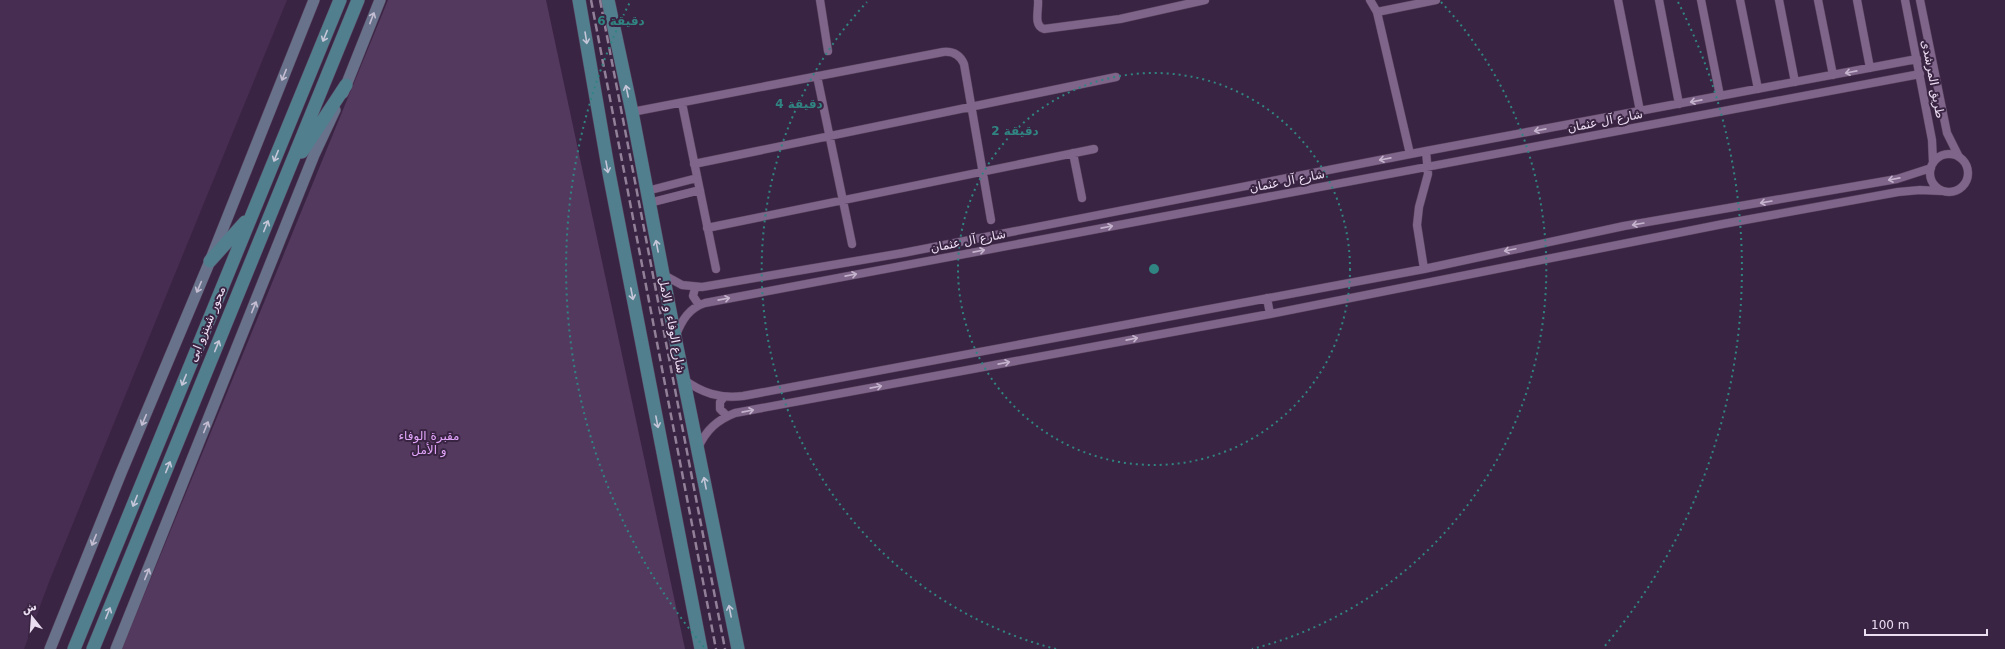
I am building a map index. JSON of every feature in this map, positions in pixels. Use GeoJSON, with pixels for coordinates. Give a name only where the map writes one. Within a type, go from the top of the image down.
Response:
{"type":"FeatureCollection","features":[{"type":"Feature","properties":{"kind":"main road","name":"محور شينزو ابى"},"geometry":{"type":"LineString","coordinates":[[74,649],[340,0]]}},
{"type":"Feature","properties":{"kind":"main road","name":"محور شينزو ابى"},"geometry":{"type":"LineString","coordinates":[[93,649],[358,0]]}},
{"type":"Feature","properties":{"kind":"main road"},"geometry":{"type":"LineString","coordinates":[[579,0],[608,173],[701,649]]}},
{"type":"Feature","properties":{"kind":"main road","name":"شارع الوفاء و الامل"},"geometry":{"type":"LineString","coordinates":[[608,0],[632,112],[662,274],[738,649]]}},
{"type":"Feature","properties":{"kind":"main road"},"geometry":{"type":"LineString","coordinates":[[286,177],[346,85]]}},
{"type":"Feature","properties":{"kind":"main road"},"geometry":{"type":"LineString","coordinates":[[210,261],[252,214]]}},
{"type":"Feature","properties":{"kind":"street"},"geometry":{"type":"LineString","coordinates":[[50,649],[121,473],[210,261],[314,0]]}},
{"type":"Feature","properties":{"kind":"street"},"geometry":{"type":"LineString","coordinates":[[116,649],[311,162],[346,85],[380,0]]}},
{"type":"Feature","properties":{"kind":"street"},"geometry":{"type":"LineString","coordinates":[[820,0],[828,51]]}},
{"type":"Feature","properties":{"kind":"street"},"geometry":{"type":"LineString","coordinates":[[1038,0],[1037,23],[1040,28],[1044,30],[1120,19],[1205,0]]}},
{"type":"Feature","properties":{"kind":"street"},"geometry":{"type":"LineString","coordinates":[[1370,0],[1376,7],[1410,154]]}},
{"type":"Feature","properties":{"kind":"street"},"geometry":{"type":"LineString","coordinates":[[1376,7],[1436,0]]}},
{"type":"Feature","properties":{"kind":"street"},"geometry":{"type":"LineString","coordinates":[[1618,0],[1640,111]]}},
{"type":"Feature","properties":{"kind":"street"},"geometry":{"type":"LineString","coordinates":[[1659,0],[1679,104]]}},
{"type":"Feature","properties":{"kind":"street"},"geometry":{"type":"LineString","coordinates":[[1701,0],[1720,96]]}},
{"type":"Feature","properties":{"kind":"street"},"geometry":{"type":"LineString","coordinates":[[1740,0],[1758,89]]}},
{"type":"Feature","properties":{"kind":"street"},"geometry":{"type":"LineString","coordinates":[[1779,0],[1795,82]]}},
{"type":"Feature","properties":{"kind":"street"},"geometry":{"type":"LineString","coordinates":[[1818,0],[1833,75]]}},
{"type":"Feature","properties":{"kind":"street"},"geometry":{"type":"LineString","coordinates":[[1857,0],[1870,68]]}},
{"type":"Feature","properties":{"kind":"street","name":"طريق المرشدى"},"geometry":{"type":"LineString","coordinates":[[1905,0],[1932,140],[1932,166]]}},
{"type":"Feature","properties":{"kind":"street","name":"طريق المرشدى"},"geometry":{"type":"LineString","coordinates":[[1920,0],[1947,133],[1959,157]]}},
{"type":"Feature","properties":{"kind":"street"},"geometry":{"type":"LineString","coordinates":[[632,112],[948,51],[958,55],[964,64],[982,173],[992,220]]}},
{"type":"Feature","properties":{"kind":"street","name":"شارع آل عثمان"},"geometry":{"type":"LineString","coordinates":[[662,274],[682,285],[695,288],[903,254],[1410,154],[1917,59]]}},
{"type":"Feature","properties":{"kind":"street"},"geometry":{"type":"LineString","coordinates":[[1888,64],[1894,70],[1894,76],[1890,80]]}},
{"type":"Feature","properties":{"kind":"street","name":"شارع آل عثمان"},"geometry":{"type":"LineString","coordinates":[[698,305],[1920,74]]}},
{"type":"Feature","properties":{"kind":"street"},"geometry":{"type":"LineString","coordinates":[[818,76],[852,244]]}},
{"type":"Feature","properties":{"kind":"street"},"geometry":{"type":"LineString","coordinates":[[694,164],[1116,77]]}},
{"type":"Feature","properties":{"kind":"street"},"geometry":{"type":"LineString","coordinates":[[682,103],[716,269]]}},
{"type":"Feature","properties":{"kind":"street"},"geometry":{"type":"LineString","coordinates":[[707,228],[1094,149]]}},
{"type":"Feature","properties":{"kind":"street"},"geometry":{"type":"LineString","coordinates":[[1424,269],[1417,225],[1419,207],[1427,183],[1428,166],[1426,151]]}},
{"type":"Feature","properties":{"kind":"street"},"geometry":{"type":"LineString","coordinates":[[1073,153],[1082,198]]}},
{"type":"Feature","properties":{"kind":"street"},"geometry":{"type":"LineString","coordinates":[[683,379],[699,390],[724,397],[750,395],[1424,269],[1624,226],[1897,178],[1932,166],[1942,155],[1951,154],[1959,157],[1966,164],[1968,179],[1957,191],[1920,190],[1898,192],[1716,226],[1270,314],[746,411],[727,416],[719,421],[706,432],[698,449]]}},
{"type":"Feature","properties":{"kind":"street"},"geometry":{"type":"LineString","coordinates":[[1932,166],[1932,181],[1942,191]]}},
{"type":"Feature","properties":{"kind":"street"},"geometry":{"type":"LineString","coordinates":[[648,197],[676,184],[697,178]]}},
{"type":"Feature","properties":{"kind":"street"},"geometry":{"type":"LineString","coordinates":[[676,184],[679,196]]}},
{"type":"Feature","properties":{"kind":"street"},"geometry":{"type":"LineString","coordinates":[[648,197],[679,196],[700,190]]}},
{"type":"Feature","properties":{"kind":"street"},"geometry":{"type":"LineString","coordinates":[[675,337],[684,318],[698,305],[693,296],[695,288]]}},
{"type":"Feature","properties":{"kind":"street"},"geometry":{"type":"LineString","coordinates":[[1267,298],[1270,314]]}},
{"type":"Feature","properties":{"kind":"street"},"geometry":{"type":"LineString","coordinates":[[724,397],[720,406],[722,412],[727,416]]}},
{"type":"Feature","properties":{"kind":"shaded area"},"geometry":{"type":"Polygon","coordinates":[[[0,0],[287,0],[49,582],[24,649],[0,649],[0,0]]]}},
{"type":"Feature","properties":{"kind":"green space","name":"مقبرة الوفاء و الأمل"},"geometry":{"type":"Polygon","coordinates":[[[388,0],[546,0],[685,649],[122,649],[388,0]]]}},
{"type":"Feature","properties":{"kind":"railway"},"geometry":{"type":"LineString","coordinates":[[591,0],[716,649]]}},
{"type":"Feature","properties":{"kind":"railway"},"geometry":{"type":"LineString","coordinates":[[600,0],[725,649]]}}]}
